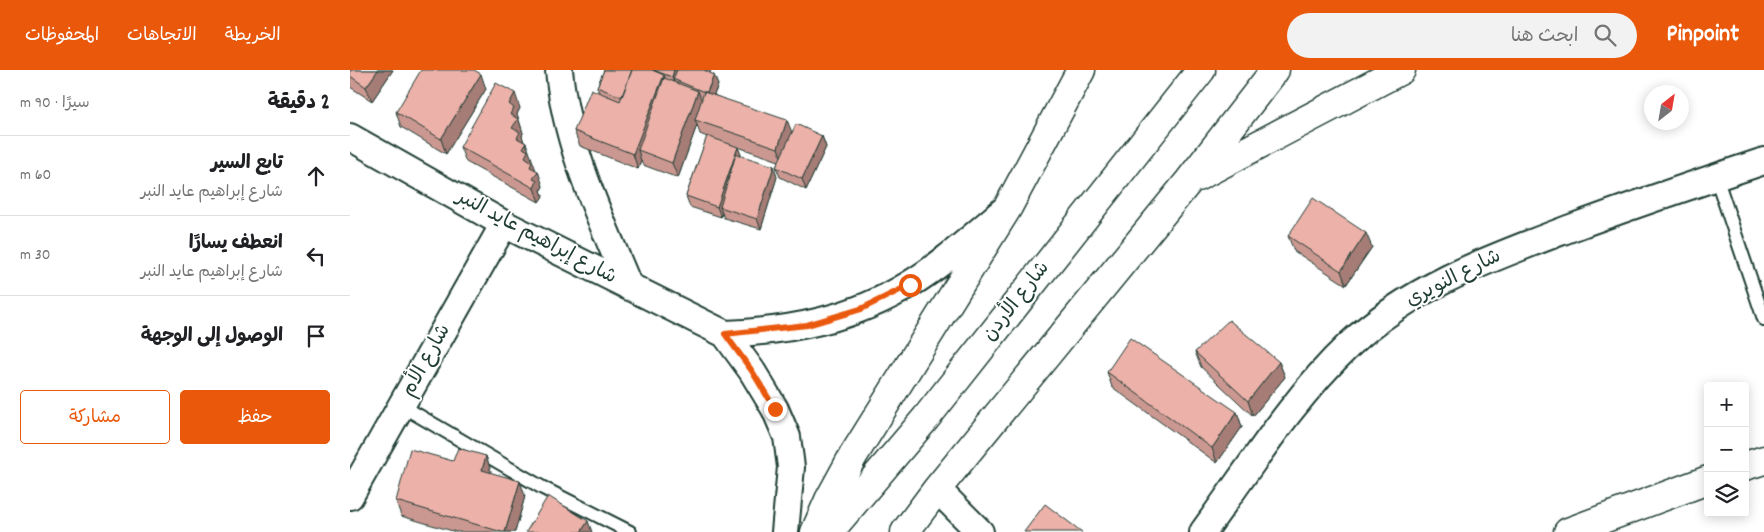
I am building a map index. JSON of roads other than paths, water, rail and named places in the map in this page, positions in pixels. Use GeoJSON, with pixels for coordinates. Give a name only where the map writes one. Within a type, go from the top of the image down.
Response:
{"type":"FeatureCollection","features":[{"type":"Feature","properties":{"kind":"main road"},"geometry":{"type":"LineString","coordinates":[[816,532],[829,500],[853,456],[1008,207],[1081,70]]}},
{"type":"Feature","properties":{"kind":"main road","name":"شارع الأردن"},"geometry":{"type":"LineString","coordinates":[[829,532],[926,418],[1202,70]]}},
{"type":"Feature","properties":{"kind":"main road"},"geometry":{"type":"LineString","coordinates":[[905,532],[937,489],[1189,181],[1274,70]]}},
{"type":"Feature","properties":{"kind":"main road"},"geometry":{"type":"LineString","coordinates":[[1189,181],[1401,70]]}},
{"type":"Feature","properties":{"kind":"main road"},"geometry":{"type":"LineString","coordinates":[[1749,465],[1764,460]]}},
{"type":"Feature","properties":{"kind":"main road"},"geometry":{"type":"LineString","coordinates":[[1568,532],[1704,481]]}},
{"type":"Feature","properties":{"kind":"street"},"geometry":{"type":"LineString","coordinates":[[559,70],[562,99],[581,168],[629,287]]}},
{"type":"Feature","properties":{"kind":"street","name":"شارع إبراهيم عايد النبر"},"geometry":{"type":"LineString","coordinates":[[350,137],[504,224],[725,334],[752,371],[775,409],[787,437],[791,467],[785,532]]}},
{"type":"Feature","properties":{"kind":"street","name":"شارع النويري"},"geometry":{"type":"LineString","coordinates":[[1203,532],[1300,399],[1350,344],[1411,297],[1492,257],[1764,161]]}},
{"type":"Feature","properties":{"kind":"street"},"geometry":{"type":"LineString","coordinates":[[725,334],[807,325],[861,309],[910,285],[948,257],[1008,207]]}},
{"type":"Feature","properties":{"kind":"street","name":"شارع الأم"},"geometry":{"type":"LineString","coordinates":[[351,494],[504,224]]}},
{"type":"Feature","properties":{"kind":"street"},"geometry":{"type":"LineString","coordinates":[[937,489],[980,532]]}},
{"type":"Feature","properties":{"kind":"lane"},"geometry":{"type":"LineString","coordinates":[[1716,177],[1764,319]]}},
{"type":"Feature","properties":{"kind":"lane"},"geometry":{"type":"LineString","coordinates":[[402,406],[543,488],[630,532]]}}]}
